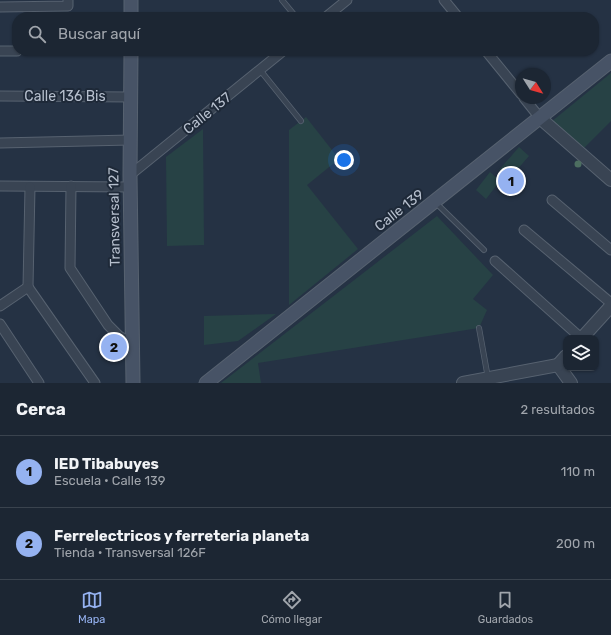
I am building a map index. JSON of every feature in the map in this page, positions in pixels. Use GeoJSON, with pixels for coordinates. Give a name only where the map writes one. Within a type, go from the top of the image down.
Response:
{"type":"FeatureCollection","features":[{"type":"Feature","properties":{"kind":"main road"},"geometry":{"type":"LineString","coordinates":[[131,0],[131,12]]}},
{"type":"Feature","properties":{"kind":"main road","name":"Transversal 127"},"geometry":{"type":"LineString","coordinates":[[131,56],[130,181],[133,383]]}},
{"type":"Feature","properties":{"kind":"main road","name":"Calle 139"},"geometry":{"type":"LineString","coordinates":[[206,383],[611,61]]}},
{"type":"Feature","properties":{"kind":"street"},"geometry":{"type":"LineString","coordinates":[[332,12],[347,0]]}},
{"type":"Feature","properties":{"kind":"street"},"geometry":{"type":"LineString","coordinates":[[444,0],[454,12]]}},
{"type":"Feature","properties":{"kind":"street"},"geometry":{"type":"LineString","coordinates":[[0,7],[20,3],[68,3]]}},
{"type":"Feature","properties":{"kind":"street"},"geometry":{"type":"LineString","coordinates":[[0,51],[12,51]]}},
{"type":"Feature","properties":{"kind":"street","name":"Calle 137"},"geometry":{"type":"LineString","coordinates":[[130,181],[277,56]]}},
{"type":"Feature","properties":{"kind":"street"},"geometry":{"type":"LineString","coordinates":[[490,56],[515,87]]}},
{"type":"Feature","properties":{"kind":"street","name":"Calle 136 Bis"},"geometry":{"type":"LineString","coordinates":[[0,96],[130,97]]}},
{"type":"Feature","properties":{"kind":"street"},"geometry":{"type":"LineString","coordinates":[[529,104],[540,118],[611,180]]}},
{"type":"Feature","properties":{"kind":"street"},"geometry":{"type":"LineString","coordinates":[[0,143],[130,140]]}},
{"type":"Feature","properties":{"kind":"street"},"geometry":{"type":"LineString","coordinates":[[0,186],[71,186],[130,181]]}},
{"type":"Feature","properties":{"kind":"street"},"geometry":{"type":"LineString","coordinates":[[71,186],[70,268],[108,326],[119,336],[132,343]]}},
{"type":"Feature","properties":{"kind":"street"},"geometry":{"type":"LineString","coordinates":[[30,187],[28,287],[95,383]]}},
{"type":"Feature","properties":{"kind":"street"},"geometry":{"type":"LineString","coordinates":[[552,200],[611,250]]}},
{"type":"Feature","properties":{"kind":"street"},"geometry":{"type":"LineString","coordinates":[[524,230],[611,305],[585,335]]}},
{"type":"Feature","properties":{"kind":"street"},"geometry":{"type":"LineString","coordinates":[[495,261],[579,335]]}},
{"type":"Feature","properties":{"kind":"street"},"geometry":{"type":"LineString","coordinates":[[0,306],[28,287]]}},
{"type":"Feature","properties":{"kind":"street"},"geometry":{"type":"LineString","coordinates":[[0,324],[39,383]]}},
{"type":"Feature","properties":{"kind":"street"},"geometry":{"type":"LineString","coordinates":[[462,383],[558,366],[563,360]]}},
{"type":"Feature","properties":{"kind":"street"},"geometry":{"type":"LineString","coordinates":[[558,366],[571,383]]}},
{"type":"Feature","properties":{"kind":"lane"},"geometry":{"type":"LineString","coordinates":[[282,0],[292,12]]}},
{"type":"Feature","properties":{"kind":"lane"},"geometry":{"type":"LineString","coordinates":[[260,70],[301,121]]}},
{"type":"Feature","properties":{"kind":"lane"},"geometry":{"type":"LineString","coordinates":[[435,202],[484,250]]}},
{"type":"Feature","properties":{"kind":"lane"},"geometry":{"type":"LineString","coordinates":[[479,328],[488,378]]}},
{"type":"Feature","properties":{"kind":"green space"},"geometry":{"type":"Polygon","coordinates":[[[611,73],[611,121],[584,148],[551,122],[611,73]]]}},
{"type":"Feature","properties":{"kind":"green space"},"geometry":{"type":"Polygon","coordinates":[[[306,117],[339,159],[307,185],[358,249],[289,305],[289,130],[306,117]]]}},
{"type":"Feature","properties":{"kind":"green space"},"geometry":{"type":"Polygon","coordinates":[[[203,129],[204,245],[167,246],[166,157],[203,129]]]}},
{"type":"Feature","properties":{"kind":"green space"},"geometry":{"type":"Polygon","coordinates":[[[519,147],[529,156],[509,179],[499,170],[519,147]]]}},
{"type":"Feature","properties":{"kind":"green space"},"geometry":{"type":"Polygon","coordinates":[[[490,172],[500,181],[486,199],[476,190],[490,172]]]}},
{"type":"Feature","properties":{"kind":"green space"},"geometry":{"type":"Polygon","coordinates":[[[437,216],[493,275],[473,299],[487,310],[479,328],[258,363],[261,383],[221,383],[437,216]]]}},
{"type":"Feature","properties":{"kind":"green space"},"geometry":{"type":"Polygon","coordinates":[[[276,314],[238,341],[204,345],[204,316],[276,314]]]}},
{"type":"Feature","properties":{"kind":"place","name":"IED Tibabuyes"},"geometry":{"type":"Point","coordinates":[511,181]}},
{"type":"Feature","properties":{"kind":"place","name":"Ferrelectricos y ferreteria planeta"},"geometry":{"type":"Point","coordinates":[114,347]}}]}
